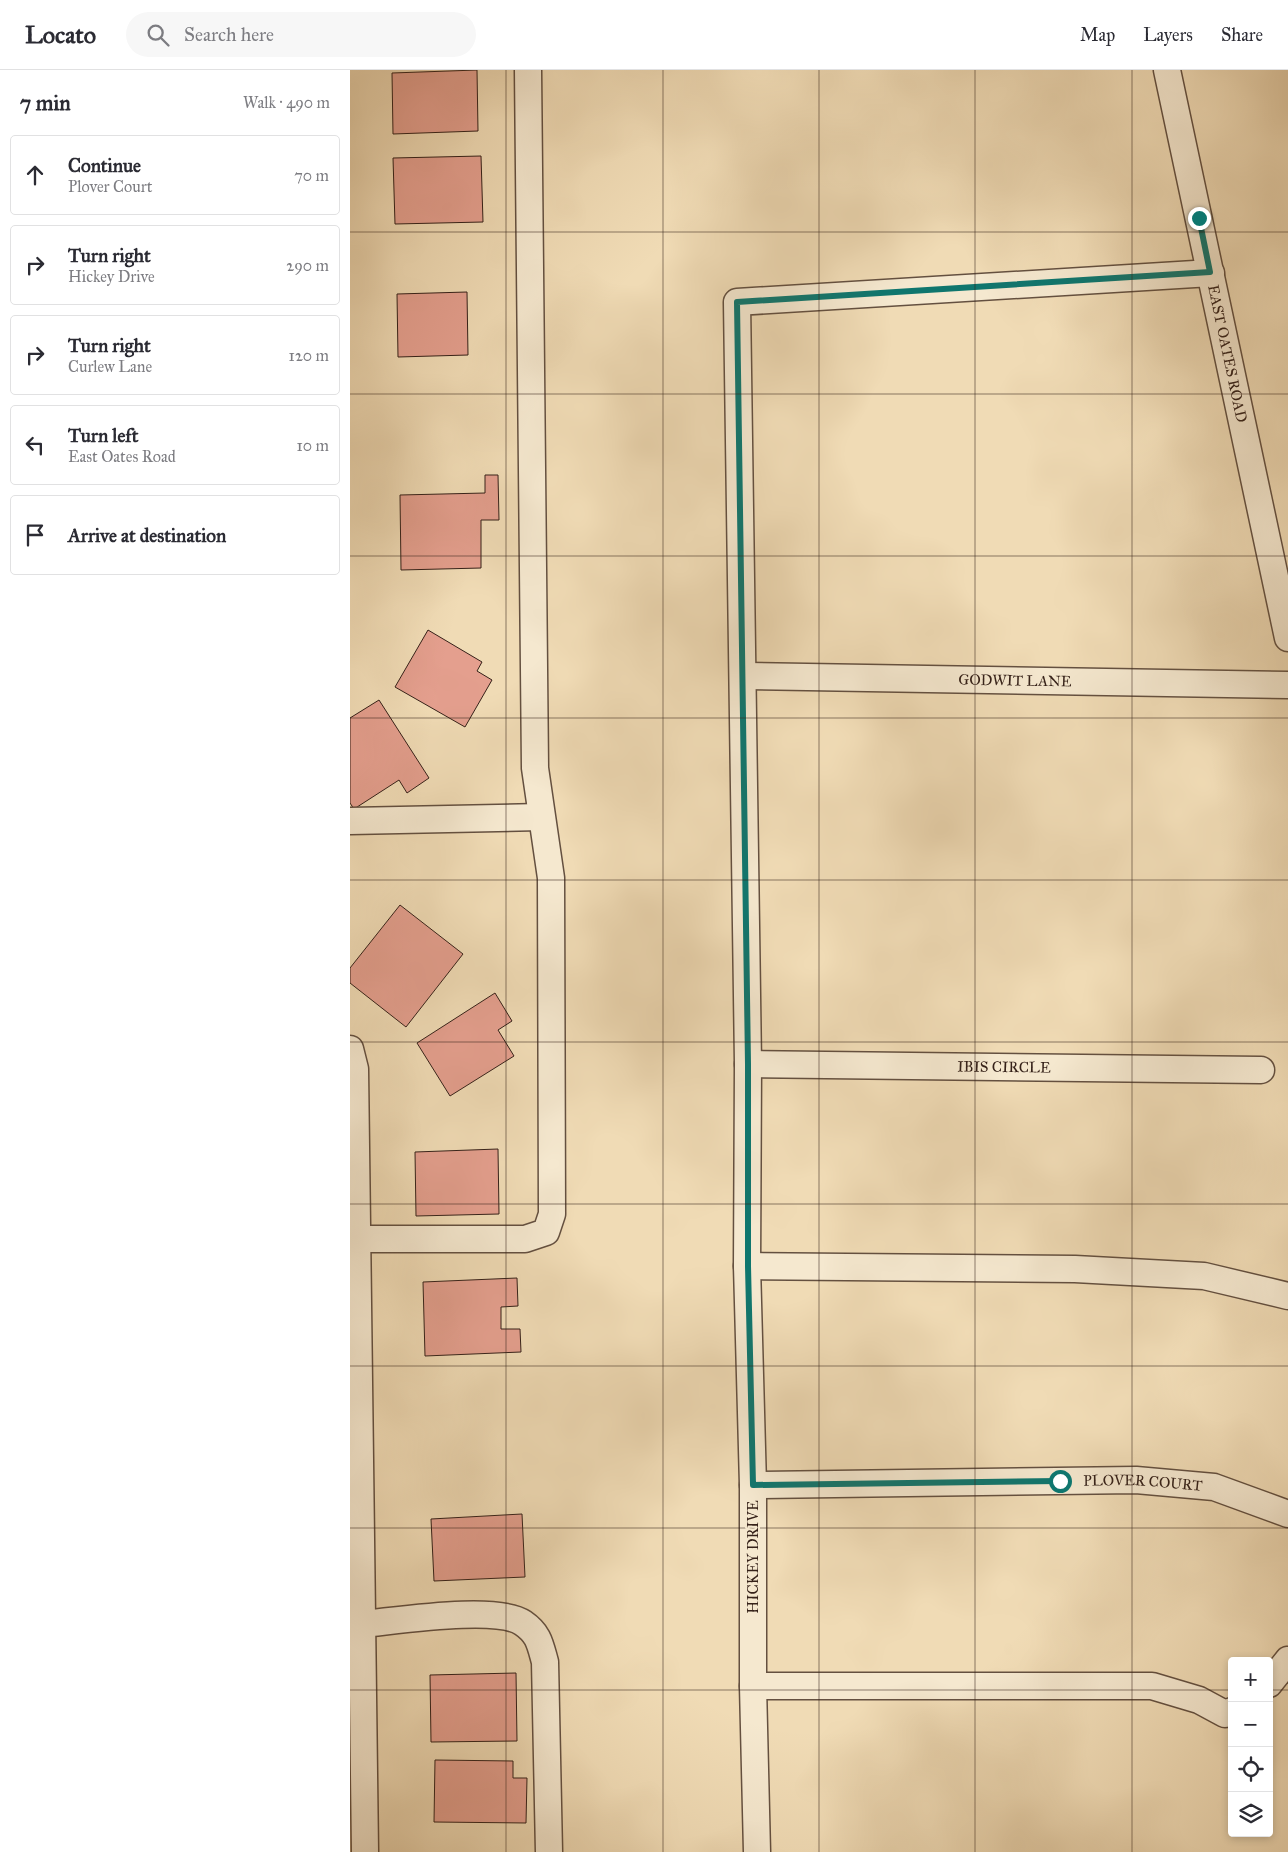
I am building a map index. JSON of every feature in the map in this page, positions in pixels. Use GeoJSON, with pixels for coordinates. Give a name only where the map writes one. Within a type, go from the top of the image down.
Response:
{"type":"FeatureCollection","features":[{"type":"Feature","properties":{"kind":"street"},"geometry":{"type":"LineString","coordinates":[[357,1239],[525,1239],[546,1232],[552,1214],[551,878],[535,768],[528,70]]}},
{"type":"Feature","properties":{"kind":"street","name":"EAST OATES ROAD"},"geometry":{"type":"LineString","coordinates":[[1167,70],[1288,638]]}},
{"type":"Feature","properties":{"kind":"street","name":"HICKEY DRIVE"},"geometry":{"type":"LineString","coordinates":[[757,1852],[753,1686],[753,1485],[748,1266],[744,676],[737,302],[1210,272]]}},
{"type":"Feature","properties":{"kind":"street","name":"GODWIT LANE"},"geometry":{"type":"LineString","coordinates":[[744,676],[1288,685]]}},
{"type":"Feature","properties":{"kind":"street"},"geometry":{"type":"LineString","coordinates":[[350,821],[541,817]]}},
{"type":"Feature","properties":{"kind":"street"},"geometry":{"type":"LineString","coordinates":[[352,1062],[357,1239],[365,1852]]}},
{"type":"Feature","properties":{"kind":"street","name":"IBIS CIRCLE"},"geometry":{"type":"LineString","coordinates":[[748,1064],[1260,1070]]}},
{"type":"Feature","properties":{"kind":"street"},"geometry":{"type":"LineString","coordinates":[[748,1266],[1115,1271],[1204,1276],[1288,1296]]}},
{"type":"Feature","properties":{"kind":"street","name":"PLOVER COURT"},"geometry":{"type":"LineString","coordinates":[[753,1485],[1136,1480],[1214,1487],[1288,1514]]}},
{"type":"Feature","properties":{"kind":"street"},"geometry":{"type":"LineString","coordinates":[[362,1624],[471,1614],[502,1616],[522,1622],[539,1639],[545,1662],[549,1852]]}},
{"type":"Feature","properties":{"kind":"street"},"geometry":{"type":"LineString","coordinates":[[1273,1679],[1288,1660]]}},
{"type":"Feature","properties":{"kind":"street"},"geometry":{"type":"LineString","coordinates":[[753,1686],[1152,1686],[1199,1700],[1225,1714],[1228,1713]]}},
{"type":"Feature","properties":{"kind":"building"},"geometry":{"type":"Polygon","coordinates":[[[477,70],[478,131],[393,134],[392,73],[477,70]]]}},
{"type":"Feature","properties":{"kind":"building"},"geometry":{"type":"Polygon","coordinates":[[[481,156],[483,222],[395,224],[393,158],[481,156]]]}},
{"type":"Feature","properties":{"kind":"building"},"geometry":{"type":"Polygon","coordinates":[[[467,292],[468,355],[398,357],[397,294],[467,292]]]}},
{"type":"Feature","properties":{"kind":"building"},"geometry":{"type":"Polygon","coordinates":[[[485,475],[498,475],[499,520],[481,520],[481,568],[401,570],[400,495],[485,493],[485,475]]]}},
{"type":"Feature","properties":{"kind":"building"},"geometry":{"type":"Polygon","coordinates":[[[428,630],[482,662],[477,671],[492,680],[465,727],[395,687],[428,630]]]}},
{"type":"Feature","properties":{"kind":"building"},"geometry":{"type":"Polygon","coordinates":[[[379,700],[429,778],[407,793],[399,780],[354,809],[350,803],[350,718],[379,700]]]}},
{"type":"Feature","properties":{"kind":"building"},"geometry":{"type":"Polygon","coordinates":[[[400,905],[463,954],[406,1027],[350,983],[350,968],[400,905]]]}},
{"type":"Feature","properties":{"kind":"building"},"geometry":{"type":"Polygon","coordinates":[[[495,993],[512,1021],[498,1030],[514,1056],[450,1096],[417,1043],[495,993]]]}},
{"type":"Feature","properties":{"kind":"building"},"geometry":{"type":"Polygon","coordinates":[[[498,1149],[499,1214],[416,1216],[415,1152],[498,1149]]]}},
{"type":"Feature","properties":{"kind":"building"},"geometry":{"type":"Polygon","coordinates":[[[517,1278],[518,1306],[501,1307],[501,1329],[520,1329],[521,1352],[425,1356],[423,1282],[517,1278]]]}},
{"type":"Feature","properties":{"kind":"building"},"geometry":{"type":"Polygon","coordinates":[[[522,1514],[525,1577],[434,1581],[431,1519],[522,1514]]]}},
{"type":"Feature","properties":{"kind":"building"},"geometry":{"type":"Polygon","coordinates":[[[516,1673],[517,1741],[431,1742],[430,1675],[516,1673]]]}},
{"type":"Feature","properties":{"kind":"building"},"geometry":{"type":"Polygon","coordinates":[[[435,1760],[513,1761],[513,1778],[527,1778],[526,1823],[434,1822],[435,1760]]]}},
{"type":"Feature","properties":{"kind":"route"},"geometry":{"type":"LineString","coordinates":[[1060,1481],[753,1485],[748,1266],[744,676],[737,302],[1210,272],[1199,218]]}}]}
